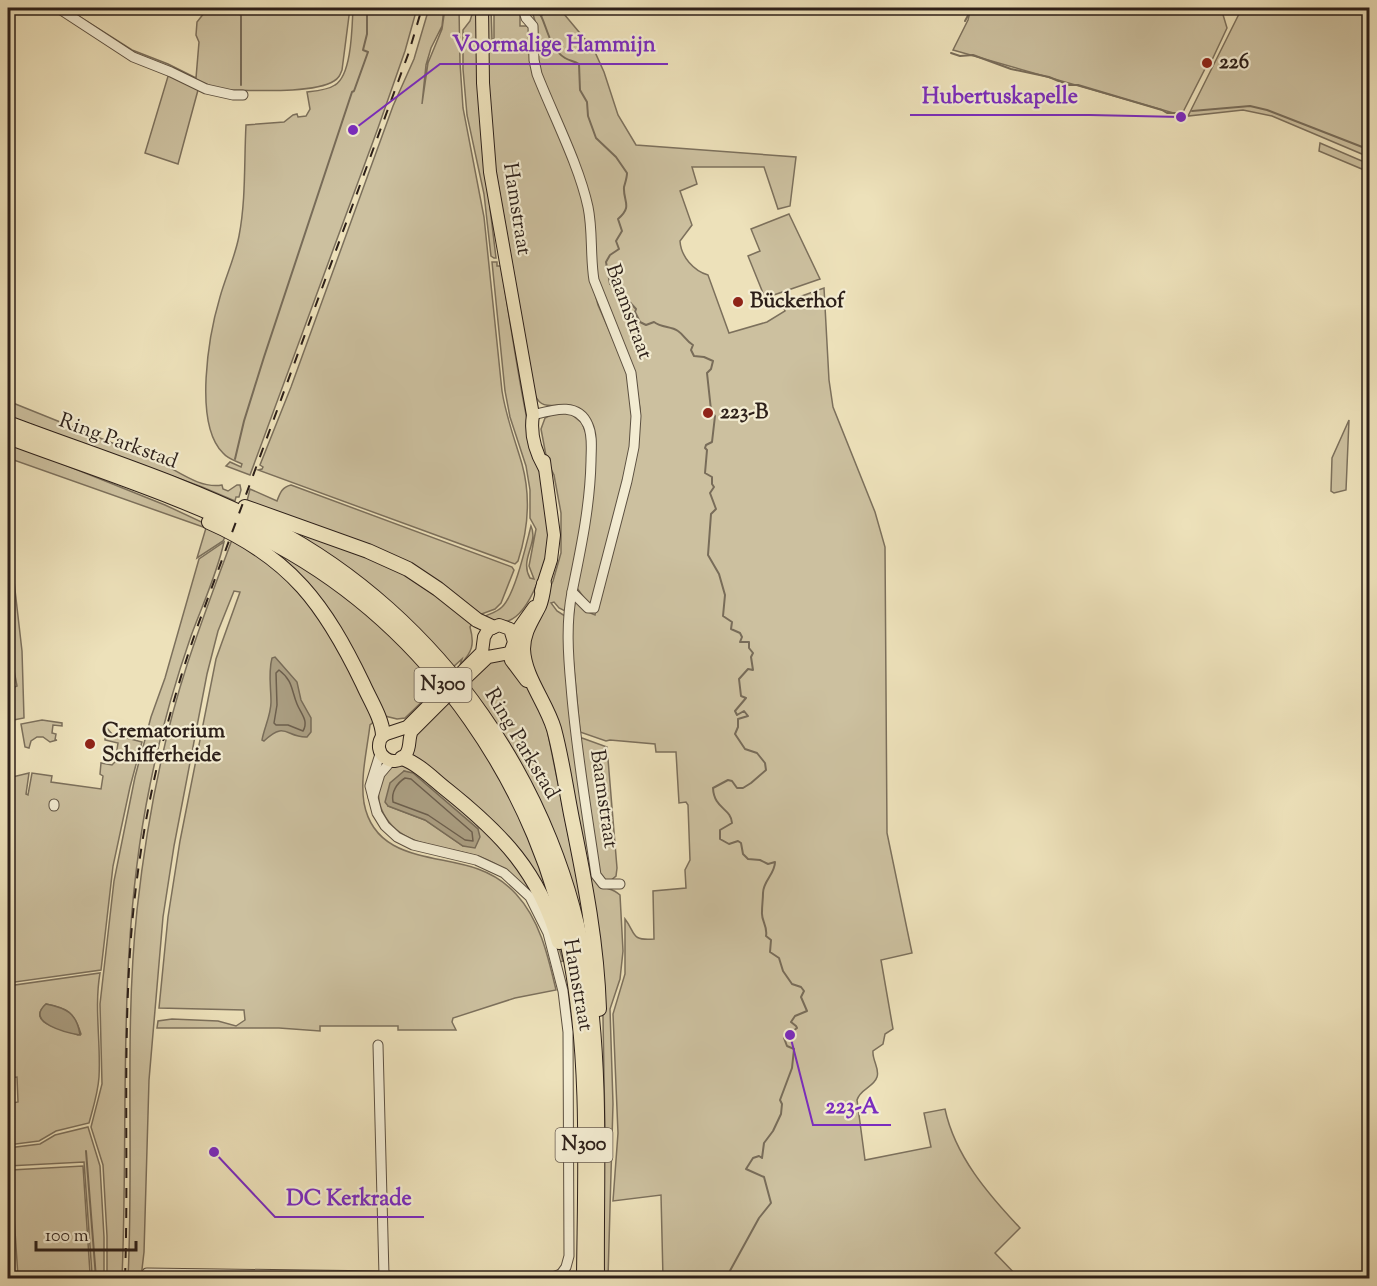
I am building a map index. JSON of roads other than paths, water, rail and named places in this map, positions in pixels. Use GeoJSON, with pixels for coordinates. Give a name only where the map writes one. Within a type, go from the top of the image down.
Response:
{"type":"FeatureCollection","features":[{"type":"Feature","properties":{"kind":"highway","name":"Ring Parkstad"},"geometry":{"type":"LineString","coordinates":[[8,423],[194,493],[274,529],[340,570],[412,631],[459,683],[486,719],[543,822],[568,890],[587,976],[594,1053],[597,1278]]}},
{"type":"Feature","properties":{"kind":"highway","name":"Ring Parkstad"},"geometry":{"type":"LineString","coordinates":[[8,437],[237,524],[311,565],[379,618],[414,651],[470,719],[508,779],[545,861],[566,932],[579,1019],[584,1116],[584,1278]]}},
{"type":"Feature","properties":{"kind":"highway","name":"N300"},"geometry":{"type":"LineString","coordinates":[[140,486],[254,546],[297,581],[326,614],[339,636],[379,720],[383,735]]}},
{"type":"Feature","properties":{"kind":"highway","name":"N300"},"geometry":{"type":"LineString","coordinates":[[194,493],[247,507],[387,560],[420,577],[477,620],[504,630]]}},
{"type":"Feature","properties":{"kind":"highway","name":"N300"},"geometry":{"type":"LineString","coordinates":[[544,584],[540,604],[529,624],[524,642],[524,655],[529,675],[541,696],[554,729],[588,899],[599,1014],[594,1053]]}},
{"type":"Feature","properties":{"kind":"highway","name":"N300"},"geometry":{"type":"LineString","coordinates":[[510,653],[517,668],[541,696]]}},
{"type":"Feature","properties":{"kind":"highway","name":"N300"},"geometry":{"type":"LineString","coordinates":[[391,758],[411,762],[484,820],[511,848],[530,875],[555,926],[579,1019]]}},
{"type":"Feature","properties":{"kind":"main road","name":"Hamstraat"},"geometry":{"type":"LineString","coordinates":[[441,698],[407,727],[383,735],[378,744],[391,758],[408,751],[409,736],[412,731],[482,652],[486,633],[504,630],[534,606],[551,560],[554,535],[551,499],[531,426],[533,415],[490,172],[483,83],[482,8]]}},
{"type":"Feature","properties":{"kind":"main road","name":"Hamstraat"},"geometry":{"type":"LineString","coordinates":[[464,675],[488,657],[510,653],[514,642],[504,630]]}},
{"type":"Feature","properties":{"kind":"street"},"geometry":{"type":"LineString","coordinates":[[58,8],[133,57],[206,88],[243,95]]}},
{"type":"Feature","properties":{"kind":"street","name":"Baamstraat"},"geometry":{"type":"LineString","coordinates":[[523,8],[526,18],[533,26],[534,60],[537,74],[588,206],[594,280],[631,373],[636,405],[636,433],[629,472],[594,608],[588,608],[572,592]]}},
{"type":"Feature","properties":{"kind":"street","name":"Baamstraat"},"geometry":{"type":"LineString","coordinates":[[533,415],[555,409],[570,409],[585,420],[590,433],[589,493],[582,547],[568,615],[573,719],[596,875],[603,884],[620,884]]}},
{"type":"Feature","properties":{"kind":"street","name":"Hamstraat"},"geometry":{"type":"LineString","coordinates":[[391,758],[370,782],[370,791],[381,821],[404,841],[421,848],[476,860],[511,878],[530,897],[548,933],[563,991],[568,1042],[569,1256],[562,1276]]}},
{"type":"Feature","properties":{"kind":"street"},"geometry":{"type":"LineString","coordinates":[[378,1045],[384,1275]]}},
{"type":"Feature","properties":{"kind":"street"},"geometry":{"type":"LineString","coordinates":[[146,1276],[384,1275],[544,1278],[562,1276]]}},
{"type":"Feature","properties":{"kind":"water"},"geometry":{"type":"Polygon","coordinates":[[[275,657],[297,682],[301,700],[311,718],[311,732],[307,737],[282,731],[262,740],[271,707],[270,669],[272,658],[275,657]]]}},
{"type":"Feature","properties":{"kind":"water"},"geometry":{"type":"Polygon","coordinates":[[[404,771],[413,773],[478,829],[480,837],[475,848],[463,846],[425,820],[388,806],[385,802],[390,783],[404,771]]]}},
{"type":"Feature","properties":{"kind":"water"},"geometry":{"type":"Polygon","coordinates":[[[46,1004],[59,1007],[69,1013],[76,1021],[80,1035],[58,1029],[44,1022],[40,1017],[46,1004]]]}},
{"type":"Feature","properties":{"kind":"waterway"},"geometry":{"type":"LineString","coordinates":[[238,8],[241,16],[241,85]]}},
{"type":"Feature","properties":{"kind":"waterway"},"geometry":{"type":"LineString","coordinates":[[537,8],[551,42],[559,54],[579,64],[580,90],[587,102],[588,116],[596,138],[616,157],[627,173],[624,187],[626,207],[623,215],[618,219],[622,231],[616,241],[619,249],[610,255],[606,262],[610,284],[624,288],[626,298],[636,309],[635,312],[640,322],[646,325],[654,322],[675,329],[693,345],[691,350],[694,356],[713,361],[707,373],[711,410],[715,416],[712,442],[705,448],[707,450],[705,473],[712,477],[714,487],[710,493],[716,509],[711,514],[708,555],[719,574],[725,595],[723,616],[732,622],[731,629],[740,633],[742,637],[740,642],[749,642],[749,648],[753,653],[751,657],[753,670],[748,669],[739,679],[741,696],[746,698],[735,711],[737,715],[744,711],[748,716],[738,719],[735,734],[745,749],[757,753],[765,763],[766,770],[743,788],[737,788],[732,781],[728,780],[713,788],[716,800],[729,814],[732,823],[720,830],[720,839],[729,844],[738,841],[741,843],[743,854],[748,859],[760,860],[768,864],[775,862],[764,889],[762,915],[766,936],[771,940],[770,952],[779,958],[783,971],[792,984],[801,987],[804,991],[801,997],[807,1011],[795,1016],[791,1022],[797,1028],[784,1038],[787,1046],[794,1049],[792,1068],[780,1100],[781,1114],[764,1143],[762,1158],[759,1156],[753,1158],[746,1169],[764,1177],[771,1203],[759,1218],[726,1278]]}},
{"type":"Feature","properties":{"kind":"waterway"},"geometry":{"type":"LineString","coordinates":[[965,21],[972,8]]}},
{"type":"Feature","properties":{"kind":"waterway"},"geometry":{"type":"LineString","coordinates":[[235,459],[264,357],[352,92],[368,52],[363,50],[367,34],[367,15]]}},
{"type":"Feature","properties":{"kind":"waterway"},"geometry":{"type":"LineString","coordinates":[[951,53],[960,56],[973,55],[1011,69],[1049,77],[1068,85],[1078,85],[1167,113],[1182,113]]}},
{"type":"Feature","properties":{"kind":"waterway"},"geometry":{"type":"LineString","coordinates":[[1192,111],[1250,106],[1267,110],[1370,150]]}},
{"type":"Feature","properties":{"kind":"waterway"},"geometry":{"type":"LineString","coordinates":[[86,1151],[96,1278]]}},
{"type":"Feature","properties":{"kind":"railway"},"geometry":{"type":"LineString","coordinates":[[125,1278],[126,1057],[129,969],[141,848],[156,773],[175,698],[198,625],[409,52],[422,8]]}},
{"type":"Feature","properties":{"kind":"place","name":"226"},"geometry":{"type":"Point","coordinates":[1207,63]}},
{"type":"Feature","properties":{"kind":"place","name":"Hubertuskapelle"},"geometry":{"type":"Point","coordinates":[1181,117]}},
{"type":"Feature","properties":{"kind":"place","name":"Voormalige Hammijn"},"geometry":{"type":"Point","coordinates":[353,130]}},
{"type":"Feature","properties":{"kind":"place","name":"Bückerhof"},"geometry":{"type":"Point","coordinates":[738,302]}},
{"type":"Feature","properties":{"kind":"place","name":"223-B"},"geometry":{"type":"Point","coordinates":[708,413]}},
{"type":"Feature","properties":{"kind":"place","name":"Crematorium Schifferheide"},"geometry":{"type":"Point","coordinates":[90,744]}},
{"type":"Feature","properties":{"kind":"place","name":"223-A"},"geometry":{"type":"Point","coordinates":[790,1035]}},
{"type":"Feature","properties":{"kind":"place","name":"DC Kerkrade"},"geometry":{"type":"Point","coordinates":[214,1152]}}]}
